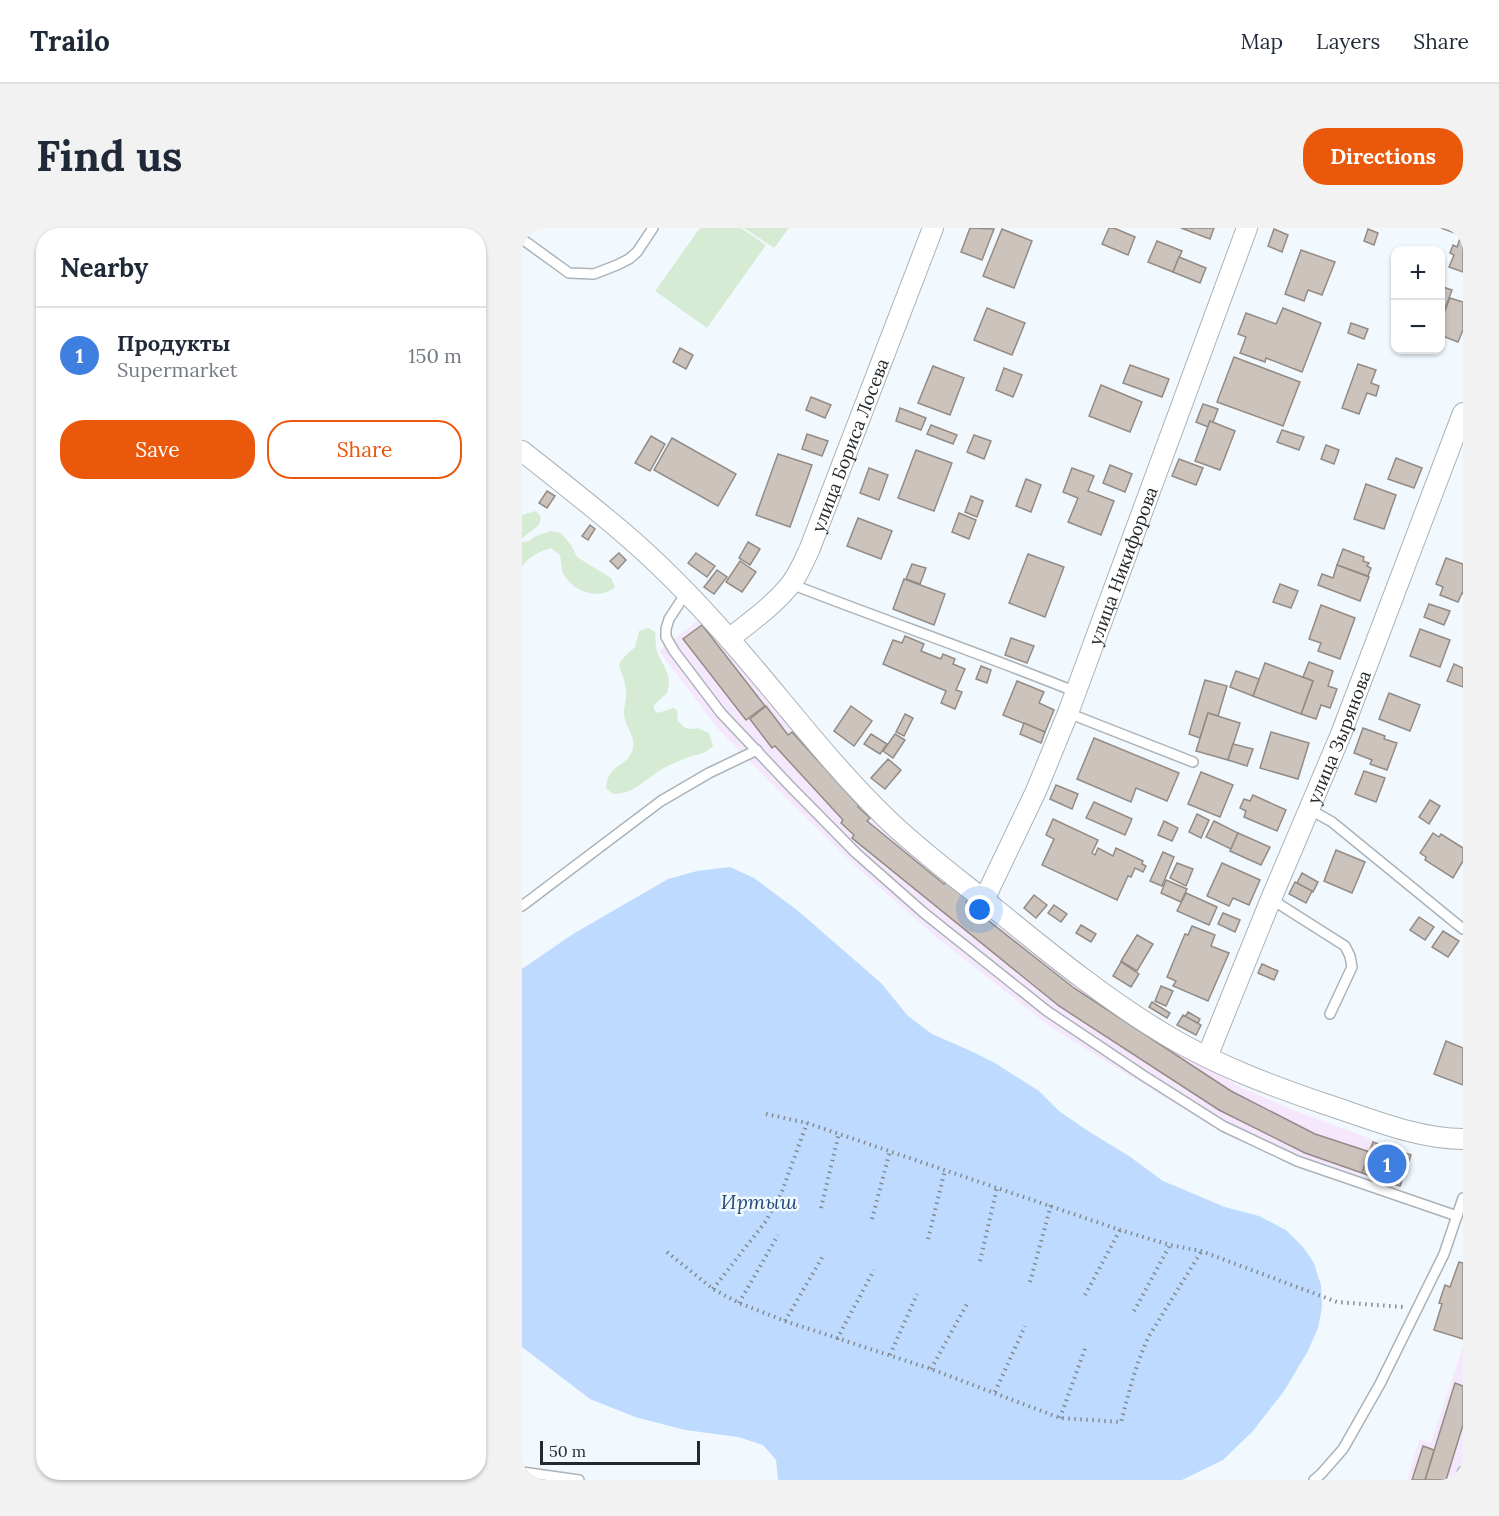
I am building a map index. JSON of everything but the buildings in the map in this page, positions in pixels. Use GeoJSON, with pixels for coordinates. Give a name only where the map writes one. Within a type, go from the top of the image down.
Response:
{"type":"FeatureCollection","features":[{"type":"Feature","properties":{"kind":"street","name":"улица Бориса Лосева"},"geometry":{"type":"LineString","coordinates":[[729,639],[778,598],[800,570],[933,228]]}},
{"type":"Feature","properties":{"kind":"street","name":"улица Никифорова"},"geometry":{"type":"LineString","coordinates":[[984,900],[1036,791],[1068,713],[1247,228]]}},
{"type":"Feature","properties":{"kind":"street","name":"улица Зырянова"},"geometry":{"type":"LineString","coordinates":[[1207,1057],[1270,899],[1341,734],[1463,413]]}},
{"type":"Feature","properties":{"kind":"street"},"geometry":{"type":"LineString","coordinates":[[522,451],[621,531],[686,593],[729,639],[855,787],[897,828],[1055,958],[1170,1038],[1207,1057],[1304,1096],[1387,1124],[1428,1136],[1463,1139]]}},
{"type":"Feature","properties":{"kind":"lane"},"geometry":{"type":"LineString","coordinates":[[522,239],[569,273],[594,273],[628,259],[637,252],[653,228]]}},
{"type":"Feature","properties":{"kind":"lane"},"geometry":{"type":"LineString","coordinates":[[791,584],[1076,692]]}},
{"type":"Feature","properties":{"kind":"lane"},"geometry":{"type":"LineString","coordinates":[[686,593],[669,619],[666,629],[666,638],[674,651],[722,713],[790,786],[856,853],[924,913],[1047,1011],[1223,1126],[1297,1161],[1457,1216]]}},
{"type":"Feature","properties":{"kind":"lane"},"geometry":{"type":"LineString","coordinates":[[1068,713],[1193,762]]}},
{"type":"Feature","properties":{"kind":"lane"},"geometry":{"type":"LineString","coordinates":[[522,906],[661,801],[709,773],[757,750]]}},
{"type":"Feature","properties":{"kind":"lane"},"geometry":{"type":"LineString","coordinates":[[1309,809],[1332,822],[1463,928]]}},
{"type":"Feature","properties":{"kind":"lane"},"geometry":{"type":"LineString","coordinates":[[1270,899],[1345,946],[1352,967],[1330,1014]]}},
{"type":"Feature","properties":{"kind":"lane"},"geometry":{"type":"LineString","coordinates":[[1314,1480],[1342,1449],[1380,1384],[1444,1254],[1463,1198]]}},
{"type":"Feature","properties":{"kind":"lane"},"geometry":{"type":"LineString","coordinates":[[1460,1480],[1463,1471]]}},
{"type":"Feature","properties":{"kind":"lane"},"geometry":{"type":"LineString","coordinates":[[522,1472],[579,1480]]}},
{"type":"Feature","properties":{"kind":"path"},"geometry":{"type":"LineString","coordinates":[[766,1114],[839,1133],[1120,1230],[1170,1245],[1201,1251],[1337,1302],[1418,1308]]}},
{"type":"Feature","properties":{"kind":"path"},"geometry":{"type":"LineString","coordinates":[[713,1289],[766,1221],[781,1194],[807,1123]]}},
{"type":"Feature","properties":{"kind":"path"},"geometry":{"type":"LineString","coordinates":[[821,1208],[839,1133]]}},
{"type":"Feature","properties":{"kind":"path"},"geometry":{"type":"LineString","coordinates":[[872,1219],[890,1151]]}},
{"type":"Feature","properties":{"kind":"path"},"geometry":{"type":"LineString","coordinates":[[928,1239],[945,1170]]}},
{"type":"Feature","properties":{"kind":"path"},"geometry":{"type":"LineString","coordinates":[[980,1261],[997,1188]]}},
{"type":"Feature","properties":{"kind":"path"},"geometry":{"type":"LineString","coordinates":[[1030,1282],[1051,1205]]}},
{"type":"Feature","properties":{"kind":"path"},"geometry":{"type":"LineString","coordinates":[[1085,1296],[1120,1230]]}},
{"type":"Feature","properties":{"kind":"path"},"geometry":{"type":"LineString","coordinates":[[739,1303],[778,1234]]}},
{"type":"Feature","properties":{"kind":"path"},"geometry":{"type":"LineString","coordinates":[[1134,1311],[1170,1245]]}},
{"type":"Feature","properties":{"kind":"path"},"geometry":{"type":"LineString","coordinates":[[667,1252],[713,1289],[739,1303],[785,1321],[932,1369],[1060,1418],[1121,1422],[1133,1375],[1149,1336],[1201,1251]]}},
{"type":"Feature","properties":{"kind":"path"},"geometry":{"type":"LineString","coordinates":[[785,1321],[823,1256]]}},
{"type":"Feature","properties":{"kind":"path"},"geometry":{"type":"LineString","coordinates":[[837,1339],[874,1270]]}},
{"type":"Feature","properties":{"kind":"path"},"geometry":{"type":"LineString","coordinates":[[890,1355],[917,1294]]}},
{"type":"Feature","properties":{"kind":"path"},"geometry":{"type":"LineString","coordinates":[[932,1369],[968,1302]]}},
{"type":"Feature","properties":{"kind":"path"},"geometry":{"type":"LineString","coordinates":[[995,1392],[1025,1326]]}},
{"type":"Feature","properties":{"kind":"path"},"geometry":{"type":"LineString","coordinates":[[1060,1418],[1086,1346]]}},
{"type":"Feature","properties":{"kind":"shaded area"},"geometry":{"type":"Polygon","coordinates":[[[702,617],[800,735],[1075,981],[1238,1086],[1296,1111],[1374,1140],[1357,1186],[1290,1162],[1224,1134],[1052,1028],[941,941],[855,866],[719,730],[659,651],[702,617]]]}},
{"type":"Feature","properties":{"kind":"shaded area"},"geometry":{"type":"Polygon","coordinates":[[[1463,1346],[1463,1480],[1407,1480],[1419,1440],[1431,1443],[1463,1346]]]}},
{"type":"Feature","properties":{"kind":"green space"},"geometry":{"type":"Polygon","coordinates":[[[700,228],[741,228],[766,245],[707,328],[655,291],[700,228]]]}},
{"type":"Feature","properties":{"kind":"green space"},"geometry":{"type":"Polygon","coordinates":[[[744,228],[789,228],[774,248],[744,228]]]}},
{"type":"Feature","properties":{"kind":"green space"},"geometry":{"type":"Polygon","coordinates":[[[536,511],[541,517],[539,525],[522,539],[522,515],[536,511]]]}},
{"type":"Feature","properties":{"kind":"green space"},"geometry":{"type":"Polygon","coordinates":[[[550,531],[561,533],[577,557],[611,578],[615,587],[594,594],[579,589],[567,580],[562,571],[560,555],[551,548],[535,555],[522,567],[522,542],[550,531]]]}},
{"type":"Feature","properties":{"kind":"green space"},"geometry":{"type":"Polygon","coordinates":[[[648,628],[655,632],[657,650],[669,682],[667,693],[654,705],[654,710],[658,713],[673,708],[677,710],[678,721],[685,728],[697,728],[709,733],[713,746],[665,768],[628,792],[613,794],[606,788],[610,774],[629,757],[633,747],[633,739],[624,716],[626,688],[619,664],[635,647],[639,631],[648,628]]]}},
{"type":"Feature","properties":{"kind":"water","name":"Иртыш"},"geometry":{"type":"Polygon","coordinates":[[[730,867],[754,878],[797,910],[881,983],[908,1016],[932,1034],[995,1063],[1039,1091],[1059,1111],[1163,1181],[1225,1207],[1259,1216],[1286,1230],[1303,1247],[1314,1263],[1321,1285],[1322,1307],[1318,1328],[1308,1351],[1284,1391],[1253,1431],[1223,1460],[1182,1480],[778,1480],[776,1460],[763,1445],[738,1437],[685,1430],[635,1417],[590,1399],[522,1347],[522,969],[573,934],[668,879],[697,871],[730,867]]]}},
{"type":"Feature","properties":{"kind":"place","name":"Продукты"},"geometry":{"type":"Point","coordinates":[1387,1164]}}]}
